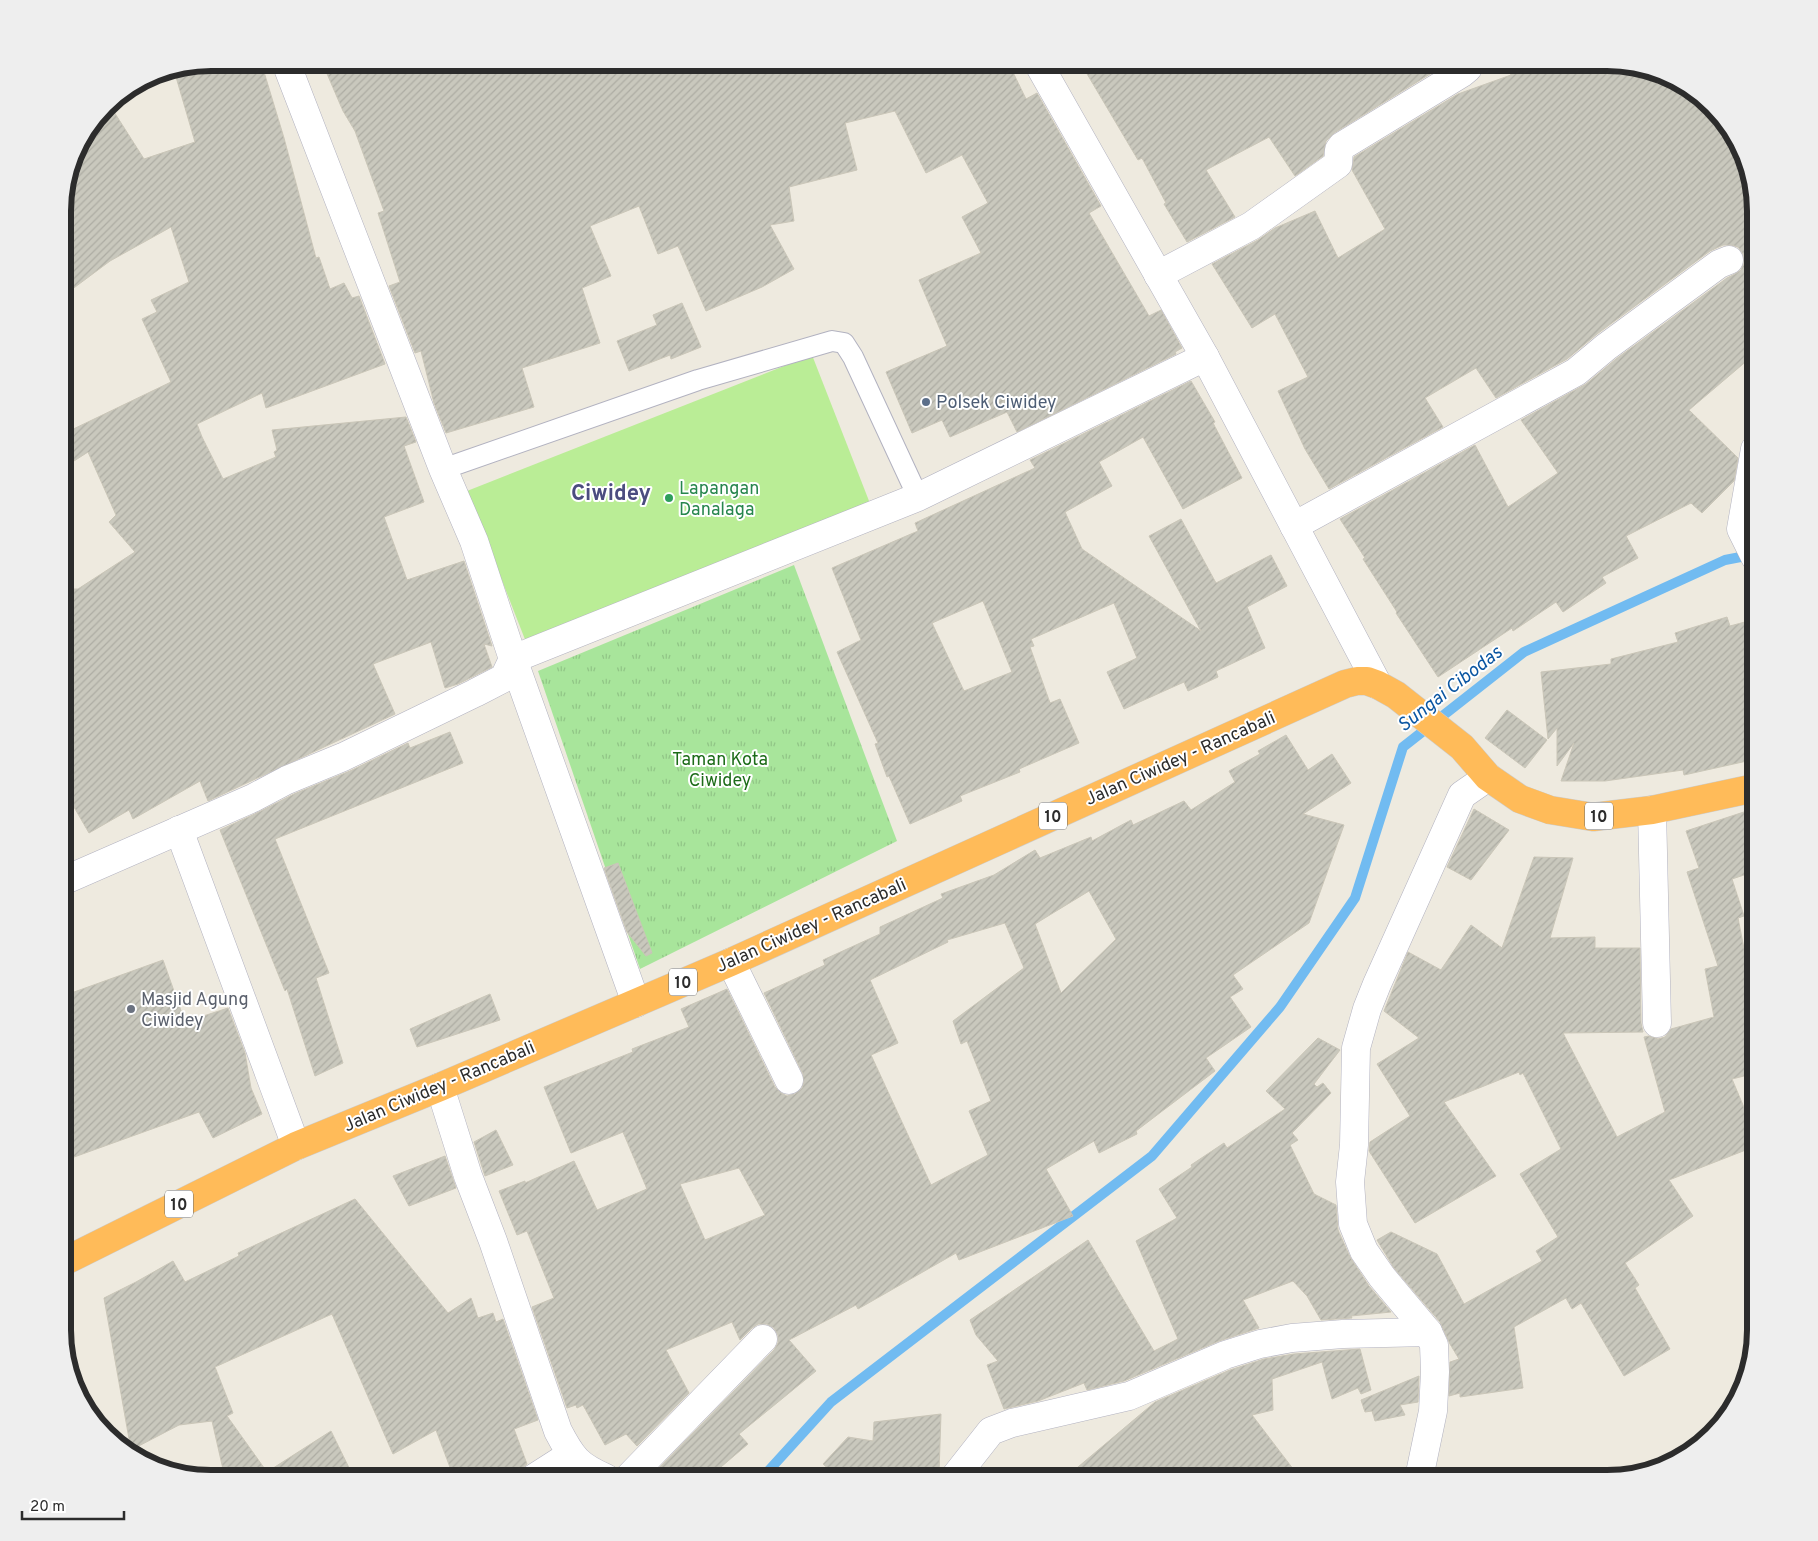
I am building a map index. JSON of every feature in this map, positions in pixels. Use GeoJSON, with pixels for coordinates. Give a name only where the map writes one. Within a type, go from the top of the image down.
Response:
{"type":"FeatureCollection","features":[{"type":"Feature","properties":{"kind":"highway","name":"Jalan Ciwidey - Rancabali"},"geometry":{"type":"LineString","coordinates":[[72,1258],[296,1146],[440,1087],[731,962],[1345,684],[1367,681],[1387,690]]}},
{"type":"Feature","properties":{"kind":"highway","name":"10"},"geometry":{"type":"LineString","coordinates":[[1387,690],[1462,747],[1488,777],[1520,799],[1550,810],[1593,817],[1652,810],[1747,790]]}},
{"type":"Feature","properties":{"kind":"street"},"geometry":{"type":"LineString","coordinates":[[289,71],[443,469],[474,541],[513,658],[636,1003]]}},
{"type":"Feature","properties":{"kind":"street"},"geometry":{"type":"LineString","coordinates":[[1043,71],[1205,357],[1294,526],[1387,690]]}},
{"type":"Feature","properties":{"kind":"street"},"geometry":{"type":"LineString","coordinates":[[1158,276],[1251,226],[1338,164],[1339,150],[1342,146],[1464,71]]}},
{"type":"Feature","properties":{"kind":"street"},"geometry":{"type":"LineString","coordinates":[[1294,526],[1576,372],[1606,347],[1719,264],[1728,260]]}},
{"type":"Feature","properties":{"kind":"street"},"geometry":{"type":"LineString","coordinates":[[72,877],[253,798],[287,780],[343,757],[475,693],[504,678],[513,658],[918,497],[1205,357]]}},
{"type":"Feature","properties":{"kind":"street"},"geometry":{"type":"LineString","coordinates":[[1747,497],[1741,529],[1747,540]]}},
{"type":"Feature","properties":{"kind":"street"},"geometry":{"type":"LineString","coordinates":[[1421,1470],[1434,1401],[1434,1345],[1428,1332],[1382,1277],[1364,1251],[1353,1224],[1350,1182],[1354,1145],[1356,1048],[1367,1009],[1377,984],[1462,795],[1488,777]]}},
{"type":"Feature","properties":{"kind":"street"},"geometry":{"type":"LineString","coordinates":[[1652,810],[1657,1023]]}},
{"type":"Feature","properties":{"kind":"street"},"geometry":{"type":"LineString","coordinates":[[179,830],[296,1146]]}},
{"type":"Feature","properties":{"kind":"street"},"geometry":{"type":"LineString","coordinates":[[731,962],[790,1080]]}},
{"type":"Feature","properties":{"kind":"street"},"geometry":{"type":"LineString","coordinates":[[440,1087],[468,1176],[493,1241],[558,1431],[570,1454],[588,1470]]}},
{"type":"Feature","properties":{"kind":"street"},"geometry":{"type":"LineString","coordinates":[[960,1470],[991,1431],[1012,1422],[1129,1396],[1225,1355],[1260,1344],[1292,1338],[1343,1334],[1428,1332]]}},
{"type":"Feature","properties":{"kind":"street"},"geometry":{"type":"LineString","coordinates":[[636,1470],[763,1339]]}},
{"type":"Feature","properties":{"kind":"street"},"geometry":{"type":"LineString","coordinates":[[546,1470],[570,1454]]}},
{"type":"Feature","properties":{"kind":"lane"},"geometry":{"type":"LineString","coordinates":[[443,469],[698,380],[832,341],[844,342],[854,357],[918,497]]}},
{"type":"Feature","properties":{"kind":"green space","name":"Lapangan Danalaga"},"geometry":{"type":"Polygon","coordinates":[[[812,355],[871,506],[526,642],[467,491],[812,355]]]}},
{"type":"Feature","properties":{"kind":"green space","name":"Taman Kota Ciwidey"},"geometry":{"type":"Polygon","coordinates":[[[794,565],[897,841],[640,969],[538,671],[794,565]]]}},
{"type":"Feature","properties":{"kind":"building"},"geometry":{"type":"Polygon","coordinates":[[[211,71],[264,71],[316,258],[319,257],[330,289],[344,283],[352,298],[359,296],[385,364],[266,408],[262,393],[197,424],[223,479],[276,457],[274,452],[277,450],[272,430],[406,417],[416,442],[404,446],[424,502],[384,517],[407,580],[464,561],[492,646],[484,644],[492,667],[458,684],[445,688],[431,642],[373,664],[395,714],[208,801],[200,781],[133,819],[129,810],[89,833],[72,804],[72,589],[78,589],[135,552],[109,522],[116,515],[88,452],[72,462],[72,430],[171,382],[142,319],[157,312],[151,300],[189,282],[171,227],[110,261],[72,289],[72,193],[76,175],[90,141],[113,111],[144,159],[195,142],[176,76],[211,71]]]}},
{"type":"Feature","properties":{"kind":"building"},"geometry":{"type":"Polygon","coordinates":[[[326,71],[1012,71],[1026,99],[1037,93],[1101,206],[1089,213],[1149,316],[1161,310],[1182,348],[1175,352],[1176,354],[1017,432],[1007,412],[950,437],[942,420],[912,433],[886,372],[947,346],[919,280],[981,253],[962,217],[988,203],[962,155],[926,173],[895,111],[845,123],[857,170],[789,187],[794,221],[770,225],[794,269],[762,287],[706,311],[678,246],[658,254],[639,206],[590,226],[611,276],[582,288],[600,343],[522,368],[534,407],[446,433],[434,403],[421,351],[415,353],[389,286],[400,282],[378,213],[384,211],[355,131],[343,111],[326,71]]]}},
{"type":"Feature","properties":{"kind":"building"},"geometry":{"type":"Polygon","coordinates":[[[1085,71],[1435,71],[1334,133],[1326,141],[1323,156],[1295,176],[1269,137],[1206,170],[1235,217],[1187,242],[1164,204],[1166,203],[1142,158],[1138,160],[1085,71]]]}},
{"type":"Feature","properties":{"kind":"building"},"geometry":{"type":"Polygon","coordinates":[[[1509,71],[1607,71],[1643,76],[1669,86],[1692,100],[1712,119],[1723,133],[1732,149],[1742,175],[1747,211],[1747,361],[1689,410],[1738,458],[1734,481],[1702,513],[1691,503],[1626,536],[1638,558],[1602,577],[1606,583],[1563,612],[1556,602],[1513,631],[1512,628],[1438,677],[1396,613],[1363,559],[1365,558],[1340,519],[1475,445],[1508,507],[1558,473],[1521,420],[1586,384],[1616,359],[1727,278],[1741,270],[1744,263],[1743,254],[1738,247],[1731,245],[1723,245],[1710,251],[1597,334],[1567,359],[1496,398],[1476,368],[1425,398],[1443,427],[1329,489],[1305,449],[1278,391],[1308,377],[1275,314],[1252,328],[1212,264],[1258,240],[1275,228],[1315,211],[1338,258],[1385,229],[1352,170],[1354,157],[1458,94],[1511,75],[1509,71]]]}},
{"type":"Feature","properties":{"kind":"building"},"geometry":{"type":"Polygon","coordinates":[[[682,303],[701,347],[671,359],[670,355],[629,371],[617,341],[657,325],[653,315],[682,303]]]}},
{"type":"Feature","properties":{"kind":"building"},"geometry":{"type":"Polygon","coordinates":[[[1191,381],[1215,422],[1213,423],[1242,478],[1183,509],[1143,437],[1099,462],[1112,486],[1065,512],[1082,549],[1201,631],[1149,536],[1181,519],[1216,583],[1271,555],[1287,586],[1247,607],[1265,648],[1216,671],[1218,677],[1188,691],[1184,682],[1124,709],[1107,672],[1137,658],[1114,603],[1031,639],[1034,646],[1030,647],[1050,703],[1060,699],[1079,743],[1019,769],[1020,772],[960,796],[962,801],[910,824],[889,776],[887,777],[875,744],[878,743],[837,652],[861,640],[832,568],[918,531],[915,523],[1035,468],[1030,460],[1191,381]],[[983,601],[932,623],[964,691],[1012,672],[983,601]]]}},
{"type":"Feature","properties":{"kind":"building"},"geometry":{"type":"Polygon","coordinates":[[[1727,617],[1730,626],[1747,621],[1747,761],[1684,775],[1683,770],[1605,781],[1561,781],[1574,743],[1557,766],[1557,728],[1548,739],[1541,672],[1611,664],[1611,659],[1678,642],[1675,633],[1727,617]]]}},
{"type":"Feature","properties":{"kind":"building"},"geometry":{"type":"Polygon","coordinates":[[[1507,710],[1547,740],[1525,768],[1485,738],[1507,710]]]}},
{"type":"Feature","properties":{"kind":"building"},"geometry":{"type":"Polygon","coordinates":[[[450,732],[463,763],[275,839],[329,973],[316,978],[343,1063],[315,1076],[287,989],[285,991],[220,830],[294,794],[350,771],[408,743],[410,748],[450,732]]]}},
{"type":"Feature","properties":{"kind":"building"},"geometry":{"type":"Polygon","coordinates":[[[1286,735],[1308,770],[1332,754],[1351,783],[1303,814],[1344,825],[1309,923],[1233,975],[1243,989],[1230,997],[1251,1027],[1206,1058],[1215,1071],[1136,1131],[1137,1134],[1099,1153],[1094,1141],[1046,1169],[1073,1216],[959,1260],[956,1253],[858,1309],[856,1305],[789,1340],[816,1371],[739,1434],[748,1444],[717,1470],[657,1470],[774,1350],[778,1343],[778,1335],[774,1328],[767,1324],[758,1324],[740,1340],[732,1322],[666,1350],[689,1393],[637,1446],[626,1434],[605,1445],[583,1405],[577,1408],[576,1405],[567,1408],[532,1307],[554,1298],[527,1231],[517,1235],[499,1191],[525,1181],[525,1183],[574,1161],[597,1210],[647,1189],[623,1132],[571,1153],[544,1087],[633,1052],[632,1049],[689,1027],[681,1009],[727,989],[775,1087],[787,1096],[795,1094],[802,1088],[804,1082],[803,1074],[764,993],[825,965],[823,960],[880,934],[880,927],[943,898],[941,894],[994,875],[1035,850],[1040,858],[1091,837],[1092,841],[1131,820],[1133,825],[1184,801],[1191,810],[1235,782],[1229,771],[1260,754],[1258,751],[1286,735]],[[1089,891],[1035,924],[1061,993],[1116,939],[1089,891]],[[1005,923],[947,940],[948,942],[870,980],[898,1043],[871,1055],[931,1185],[988,1155],[969,1111],[991,1101],[967,1041],[961,1044],[953,1021],[1024,968],[1005,923]],[[739,1168],[680,1184],[705,1240],[765,1215],[739,1168]]]}},
{"type":"Feature","properties":{"kind":"building"},"geometry":{"type":"Polygon","coordinates":[[[1474,809],[1509,830],[1471,880],[1447,867],[1474,809]]]}},
{"type":"Feature","properties":{"kind":"building"},"geometry":{"type":"Polygon","coordinates":[[[1747,811],[1747,874],[1732,879],[1744,916],[1738,918],[1747,964],[1747,1075],[1732,1079],[1747,1115],[1747,1150],[1669,1180],[1693,1216],[1625,1263],[1639,1285],[1635,1288],[1670,1349],[1624,1376],[1581,1303],[1572,1309],[1566,1298],[1514,1327],[1523,1388],[1460,1397],[1460,1393],[1449,1396],[1450,1362],[1459,1359],[1440,1322],[1394,1268],[1377,1240],[1391,1232],[1437,1254],[1464,1304],[1542,1261],[1536,1251],[1558,1237],[1520,1174],[1561,1149],[1523,1073],[1520,1075],[1519,1072],[1444,1102],[1496,1176],[1415,1223],[1369,1151],[1370,1142],[1410,1116],[1377,1064],[1419,1038],[1384,1011],[1408,952],[1441,970],[1471,925],[1502,948],[1534,857],[1573,858],[1550,938],[1595,937],[1595,948],[1640,948],[1641,1023],[1643,1032],[1563,1033],[1617,1137],[1665,1112],[1644,1037],[1649,1036],[1658,1039],[1665,1037],[1671,1029],[1714,1017],[1705,969],[1718,966],[1687,872],[1699,868],[1686,831],[1747,811]]]}},
{"type":"Feature","properties":{"kind":"building"},"geometry":{"type":"Polygon","coordinates":[[[618,863],[652,953],[646,956],[627,932],[604,868],[618,863]]]}},
{"type":"Feature","properties":{"kind":"building"},"geometry":{"type":"Polygon","coordinates":[[[163,960],[185,1022],[228,1008],[245,1053],[251,1088],[262,1114],[213,1138],[199,1112],[72,1158],[72,993],[163,960]]]}},
{"type":"Feature","properties":{"kind":"building"},"geometry":{"type":"Polygon","coordinates":[[[490,994],[500,1020],[417,1047],[410,1029],[490,994]]]}},
{"type":"Feature","properties":{"kind":"building"},"geometry":{"type":"Polygon","coordinates":[[[1318,1038],[1340,1050],[1314,1084],[1317,1087],[1323,1083],[1331,1093],[1292,1133],[1298,1140],[1290,1145],[1314,1194],[1336,1205],[1338,1230],[1350,1257],[1369,1286],[1391,1312],[1351,1316],[1352,1318],[1321,1320],[1307,1296],[1293,1281],[1243,1300],[1259,1328],[1219,1341],[1124,1381],[1087,1390],[1084,1383],[1038,1401],[1004,1409],[987,1365],[998,1361],[976,1335],[970,1320],[1088,1240],[1154,1351],[1178,1339],[1136,1241],[1177,1218],[1159,1189],[1224,1143],[1227,1148],[1285,1109],[1266,1091],[1318,1038]]]}},
{"type":"Feature","properties":{"kind":"building"},"geometry":{"type":"Polygon","coordinates":[[[496,1130],[513,1165],[485,1176],[474,1142],[496,1130]]]}},
{"type":"Feature","properties":{"kind":"building"},"geometry":{"type":"Polygon","coordinates":[[[445,1156],[456,1188],[409,1206],[393,1176],[445,1156]]]}},
{"type":"Feature","properties":{"kind":"building"},"geometry":{"type":"Polygon","coordinates":[[[355,1199],[448,1313],[471,1298],[478,1318],[493,1313],[496,1322],[503,1319],[538,1420],[514,1429],[527,1464],[520,1470],[451,1470],[436,1430],[393,1454],[332,1314],[215,1367],[233,1413],[227,1416],[266,1470],[223,1470],[212,1421],[179,1425],[136,1448],[133,1446],[130,1444],[104,1298],[173,1261],[185,1282],[239,1256],[238,1253],[355,1199]]]}},
{"type":"Feature","properties":{"kind":"building"},"geometry":{"type":"Polygon","coordinates":[[[1360,1349],[1371,1390],[1361,1394],[1358,1388],[1332,1399],[1322,1362],[1272,1379],[1273,1410],[1252,1415],[1294,1470],[1074,1470],[1155,1402],[1230,1370],[1264,1359],[1294,1354],[1360,1349]]]}},
{"type":"Feature","properties":{"kind":"building"},"geometry":{"type":"Polygon","coordinates":[[[1419,1376],[1418,1402],[1400,1405],[1405,1415],[1375,1421],[1372,1411],[1365,1412],[1361,1400],[1419,1376]]]}},
{"type":"Feature","properties":{"kind":"building"},"geometry":{"type":"Polygon","coordinates":[[[941,1414],[939,1470],[830,1470],[823,1464],[848,1437],[873,1441],[874,1422],[941,1414]]]}},
{"type":"Feature","properties":{"kind":"building"},"geometry":{"type":"Polygon","coordinates":[[[331,1431],[350,1470],[270,1470],[331,1431]]]}},
{"type":"Feature","properties":{"kind":"waterway","name":"Sungai Cibodas"},"geometry":{"type":"LineString","coordinates":[[769,1470],[831,1402],[1152,1156],[1280,1007],[1355,898],[1403,747],[1524,652],[1725,560],[1747,556]]}},
{"type":"Feature","properties":{"kind":"place","name":"Polsek Ciwidey"},"geometry":{"type":"Point","coordinates":[926,402]}},
{"type":"Feature","properties":{"kind":"place","name":"Lapangan Danalaga"},"geometry":{"type":"Point","coordinates":[669,498]}},
{"type":"Feature","properties":{"kind":"place","name":"Masjid Agung Ciwidey"},"geometry":{"type":"Point","coordinates":[131,1009]}},
{"type":"Feature","properties":{"kind":"district","name":"Ciwidey"},"geometry":{"type":"Point","coordinates":[611,492]}}]}
